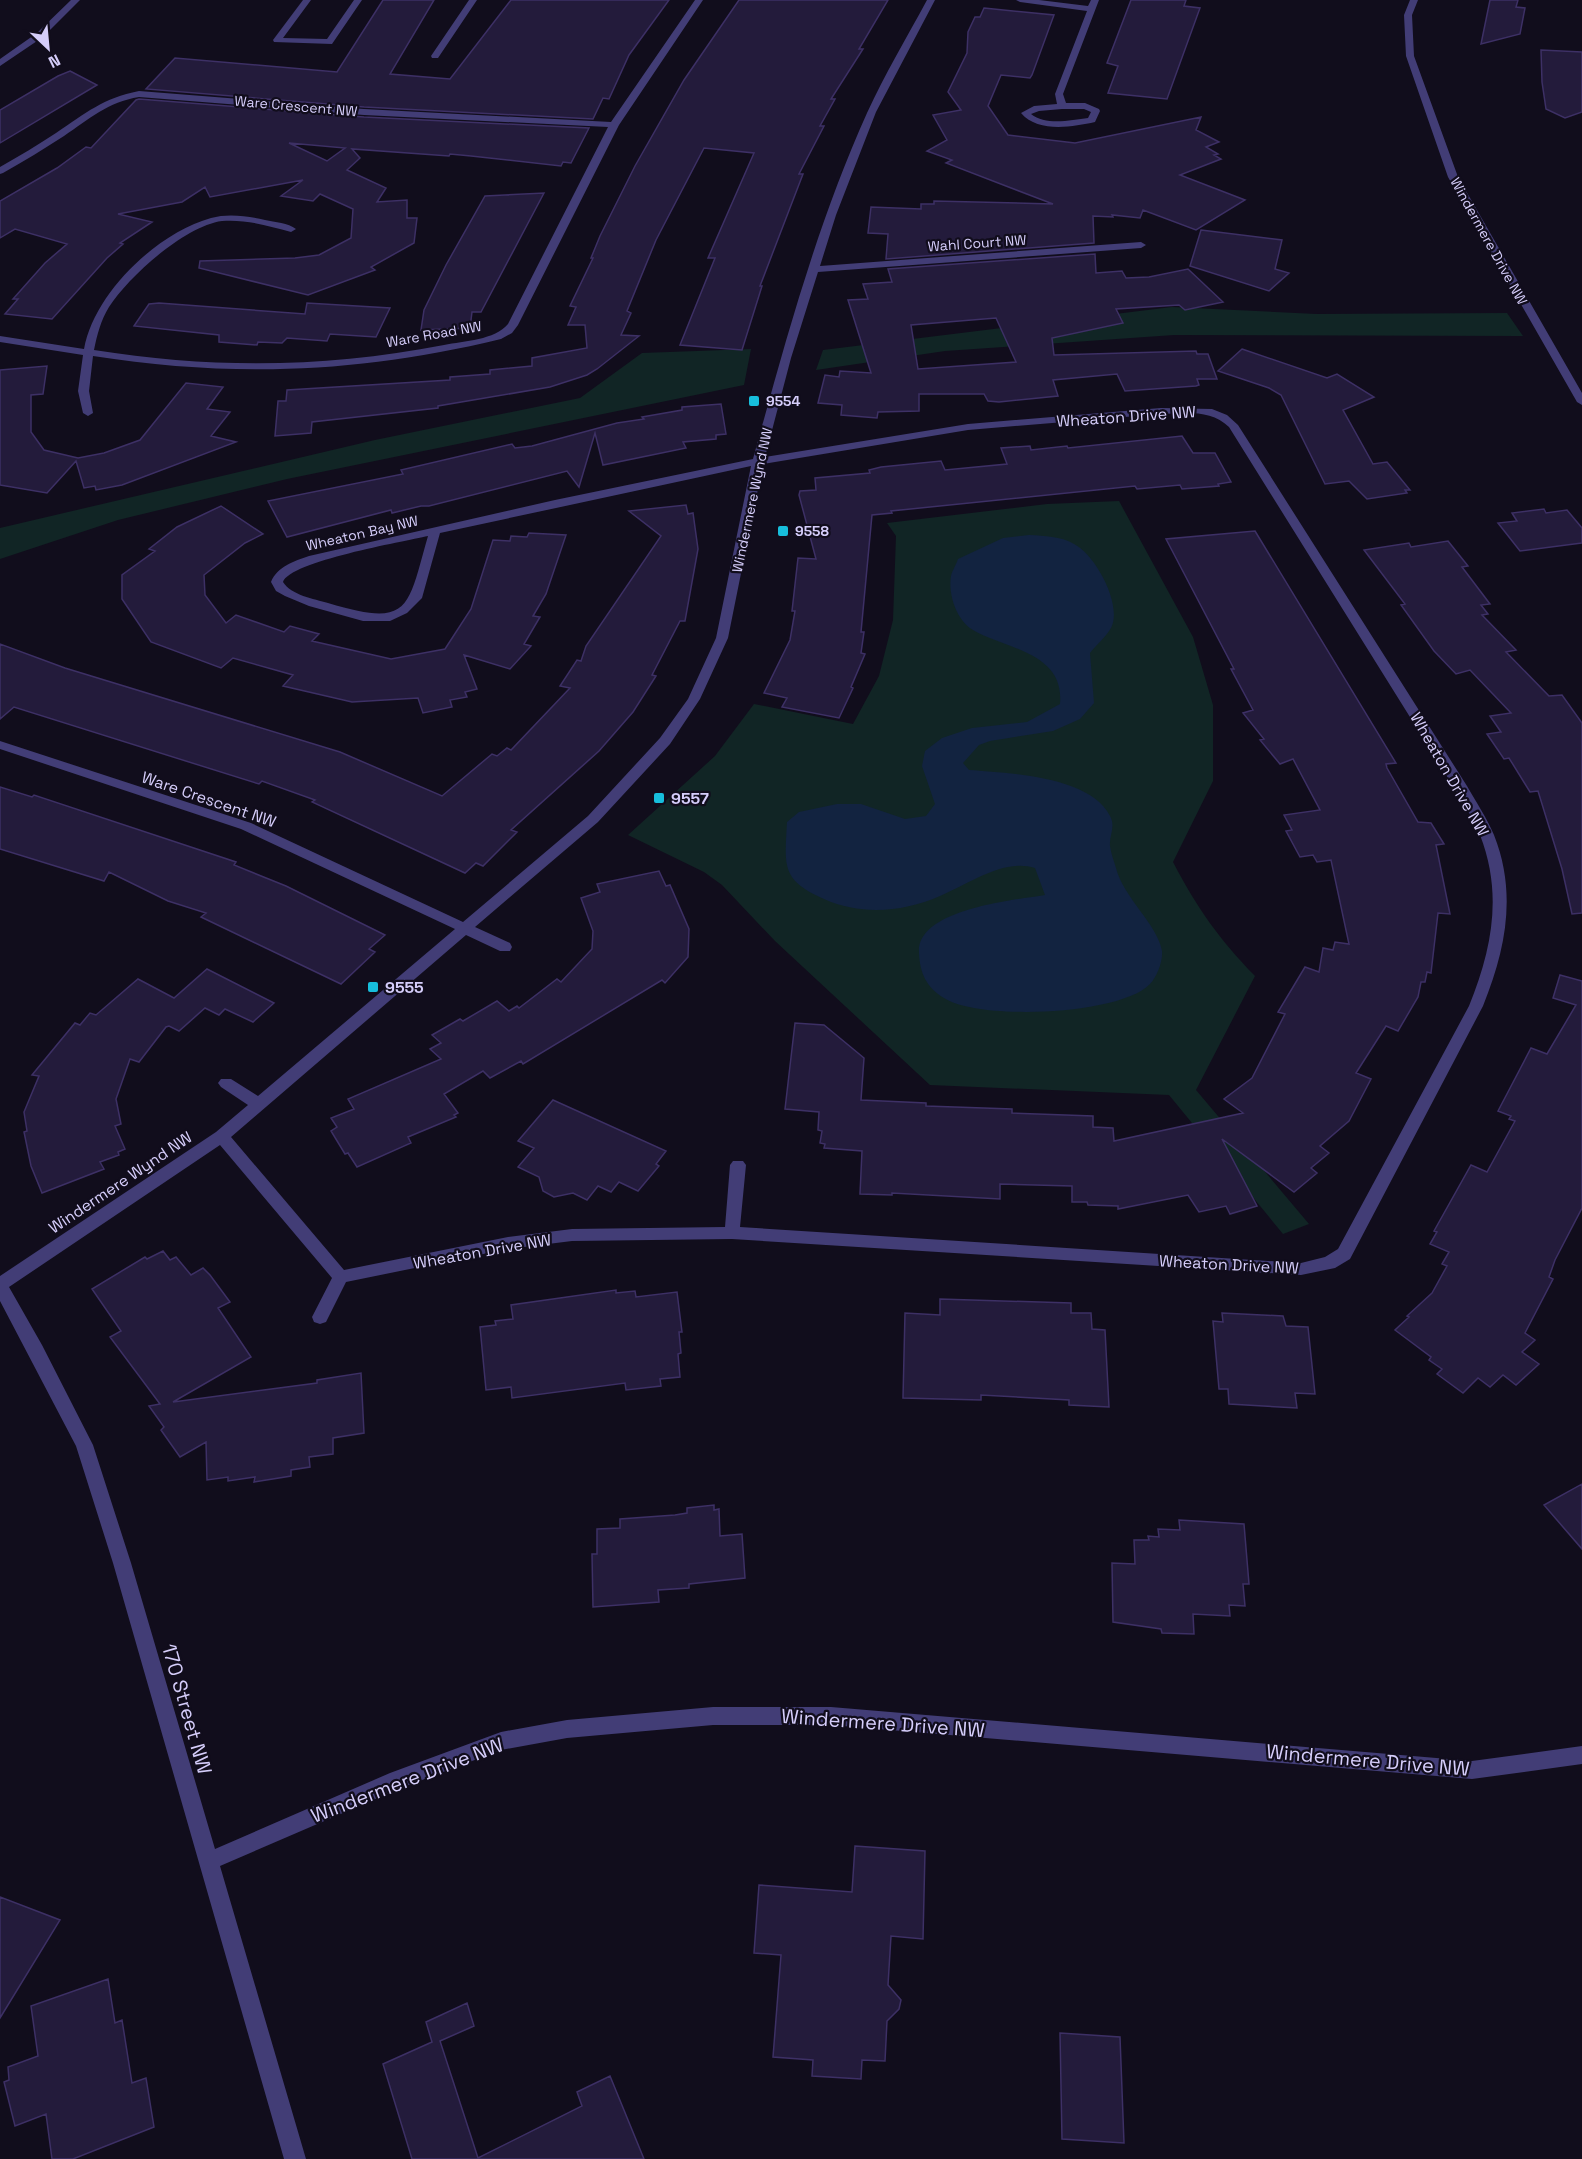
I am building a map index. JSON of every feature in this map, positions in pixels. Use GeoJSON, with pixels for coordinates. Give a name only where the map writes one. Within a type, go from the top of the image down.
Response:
{"type":"FeatureCollection","features":[{"type":"Feature","properties":{"kind":"street"},"geometry":{"type":"LineString","coordinates":[[0,63],[40,35],[76,0]]}},
{"type":"Feature","properties":{"kind":"street"},"geometry":{"type":"LineString","coordinates":[[307,0],[277,40],[328,42],[358,0]]}},
{"type":"Feature","properties":{"kind":"street"},"geometry":{"type":"LineString","coordinates":[[435,56],[473,0]]}},
{"type":"Feature","properties":{"kind":"street","name":"Ware Road NW"},"geometry":{"type":"LineString","coordinates":[[0,339],[181,364],[277,368],[382,358],[497,337],[513,325],[614,125],[699,0]]}},
{"type":"Feature","properties":{"kind":"street","name":"Windermere Wynd NW"},"geometry":{"type":"LineString","coordinates":[[0,1285],[221,1136],[593,819],[665,741],[694,699],[722,638],[758,461],[786,357],[831,215],[872,112],[931,0]]}},
{"type":"Feature","properties":{"kind":"street"},"geometry":{"type":"LineString","coordinates":[[1020,0],[1092,4],[1059,94],[1062,106]]}},
{"type":"Feature","properties":{"kind":"street","name":"Windermere Drive NW"},"geometry":{"type":"LineString","coordinates":[[1414,0],[1408,15],[1410,56],[1453,177],[1582,402]]}},
{"type":"Feature","properties":{"kind":"street","name":"Ware Crescent NW"},"geometry":{"type":"LineString","coordinates":[[0,171],[69,128],[100,104],[139,94],[364,112],[614,125]]}},
{"type":"Feature","properties":{"kind":"street"},"geometry":{"type":"LineString","coordinates":[[1062,106],[1085,106],[1096,111],[1095,116],[1092,120],[1045,123],[1034,121],[1025,113],[1037,108],[1062,106]]}},
{"type":"Feature","properties":{"kind":"street"},"geometry":{"type":"LineString","coordinates":[[88,413],[83,394],[92,332],[104,306],[114,292],[152,257],[190,229],[214,220],[230,218],[291,229]]}},
{"type":"Feature","properties":{"kind":"street","name":"Wahl Court NW"},"geometry":{"type":"LineString","coordinates":[[815,269],[1141,245]]}},
{"type":"Feature","properties":{"kind":"street","name":"Wheaton Drive NW"},"geometry":{"type":"LineString","coordinates":[[341,1277],[508,1243],[572,1235],[732,1233],[1301,1269],[1329,1263],[1344,1254],[1357,1232],[1476,1006],[1492,970],[1500,937],[1501,909],[1495,859],[1487,835],[1476,813],[1233,425],[1222,415],[1206,411],[1172,411],[972,427],[758,461]]}},
{"type":"Feature","properties":{"kind":"street","name":"Wheaton Bay NW"},"geometry":{"type":"LineString","coordinates":[[435,531],[417,598],[397,614],[384,618],[365,617],[292,597],[281,590],[278,582],[280,574],[291,566],[309,560],[435,531],[640,484],[758,461]]}},
{"type":"Feature","properties":{"kind":"street","name":"Ware Crescent NW"},"geometry":{"type":"LineString","coordinates":[[0,745],[246,826],[466,929]]}},
{"type":"Feature","properties":{"kind":"street"},"geometry":{"type":"LineString","coordinates":[[466,929],[505,947]]}},
{"type":"Feature","properties":{"kind":"street"},"geometry":{"type":"LineString","coordinates":[[226,1083],[258,1104]]}},
{"type":"Feature","properties":{"kind":"street"},"geometry":{"type":"LineString","coordinates":[[221,1136],[341,1277],[320,1317]]}},
{"type":"Feature","properties":{"kind":"street"},"geometry":{"type":"LineString","coordinates":[[732,1233],[738,1165]]}},
{"type":"Feature","properties":{"kind":"street","name":"170 Street NW"},"geometry":{"type":"LineString","coordinates":[[0,1285],[84,1445],[122,1563],[295,2159]]}},
{"type":"Feature","properties":{"kind":"street","name":"Windermere Drive NW"},"geometry":{"type":"LineString","coordinates":[[207,1862],[397,1780],[501,1741],[567,1729],[713,1716],[831,1716],[1472,1770],[1582,1755]]}},
{"type":"Feature","properties":{"kind":"green space"},"geometry":{"type":"Polygon","coordinates":[[[1172,307],[1316,314],[1507,313],[1523,336],[1174,335],[945,351],[816,370],[823,350],[1172,307]]]}},
{"type":"Feature","properties":{"kind":"green space"},"geometry":{"type":"Polygon","coordinates":[[[751,349],[744,385],[287,479],[118,520],[0,559],[0,528],[375,440],[580,398],[642,353],[751,349]]]}},
{"type":"Feature","properties":{"kind":"green space"},"geometry":{"type":"Polygon","coordinates":[[[1119,501],[1193,637],[1213,705],[1213,781],[1173,862],[1210,922],[1230,949],[1255,976],[1196,1090],[1309,1224],[1283,1234],[1169,1095],[930,1085],[775,941],[722,885],[704,872],[628,835],[715,756],[754,704],[853,724],[879,676],[893,620],[896,536],[887,523],[1047,504],[1119,501]]]}},
{"type":"Feature","properties":{"kind":"water"},"geometry":{"type":"Polygon","coordinates":[[[1029,535],[1063,539],[1074,544],[1090,558],[1105,581],[1114,618],[1111,628],[1090,653],[1094,703],[1080,719],[1053,731],[990,741],[979,745],[963,763],[969,770],[1047,779],[1085,792],[1100,803],[1112,820],[1110,846],[1120,879],[1154,931],[1162,955],[1153,981],[1134,994],[1081,1008],[1017,1012],[987,1010],[962,1005],[944,998],[925,979],[919,953],[922,938],[933,926],[950,917],[991,904],[1045,895],[1035,868],[1011,866],[999,869],[912,906],[868,910],[824,899],[799,885],[788,870],[786,849],[787,822],[799,812],[837,804],[861,804],[905,819],[926,816],[935,804],[922,766],[925,751],[942,738],[972,728],[1027,722],[1060,704],[1059,687],[1053,673],[1043,663],[967,626],[954,606],[952,598],[951,576],[958,559],[1003,538],[1029,535]]]}},
{"type":"Feature","properties":{"kind":"building"},"geometry":{"type":"Polygon","coordinates":[[[383,0],[434,0],[390,74],[450,79],[511,0],[669,0],[629,55],[609,99],[603,98],[593,119],[364,107],[146,89],[175,58],[337,72],[383,0]]]}},
{"type":"Feature","properties":{"kind":"building"},"geometry":{"type":"Polygon","coordinates":[[[739,0],[888,0],[859,49],[863,49],[831,99],[835,99],[820,126],[824,126],[799,174],[803,174],[760,286],[762,286],[742,350],[680,345],[715,258],[708,258],[754,153],[704,148],[656,240],[627,311],[631,313],[621,335],[639,336],[597,369],[587,375],[550,387],[438,406],[438,408],[312,422],[311,433],[275,436],[278,401],[286,401],[287,390],[450,380],[450,377],[490,374],[490,370],[532,366],[532,358],[587,348],[585,325],[568,325],[576,307],[570,306],[593,258],[591,258],[600,236],[635,166],[684,80],[739,0]]]}},
{"type":"Feature","properties":{"kind":"building"},"geometry":{"type":"Polygon","coordinates":[[[1131,0],[1186,0],[1184,6],[1200,8],[1167,99],[1108,93],[1118,66],[1107,63],[1131,0]]]}},
{"type":"Feature","properties":{"kind":"building"},"geometry":{"type":"Polygon","coordinates":[[[1490,0],[1518,0],[1516,7],[1525,8],[1520,34],[1481,44],[1490,0]]]}},
{"type":"Feature","properties":{"kind":"building"},"geometry":{"type":"Polygon","coordinates":[[[984,8],[1054,15],[1030,78],[1001,75],[988,106],[1008,135],[1075,143],[1201,117],[1196,130],[1219,142],[1206,147],[1218,154],[1214,155],[1221,159],[1180,175],[1245,200],[1196,230],[1143,210],[1140,218],[1112,215],[1113,217],[1093,216],[1094,243],[886,259],[888,234],[868,233],[871,207],[921,209],[921,204],[934,204],[934,201],[1053,204],[946,163],[952,160],[927,151],[947,140],[933,115],[961,110],[948,92],[967,53],[968,32],[975,17],[980,17],[984,8]]]}},
{"type":"Feature","properties":{"kind":"building"},"geometry":{"type":"Polygon","coordinates":[[[1541,50],[1582,52],[1582,112],[1565,118],[1546,109],[1541,50]]]}},
{"type":"Feature","properties":{"kind":"building"},"geometry":{"type":"Polygon","coordinates":[[[70,71],[97,85],[0,143],[0,110],[70,71]]]}},
{"type":"Feature","properties":{"kind":"building"},"geometry":{"type":"Polygon","coordinates":[[[136,100],[364,117],[589,128],[571,163],[563,162],[561,166],[450,154],[449,156],[352,149],[360,158],[347,170],[386,188],[377,202],[407,200],[407,218],[417,218],[414,243],[371,267],[375,270],[308,295],[199,268],[200,261],[319,255],[351,238],[353,209],[320,194],[313,201],[281,196],[303,180],[210,197],[205,187],[182,202],[118,214],[152,222],[120,243],[123,244],[107,258],[52,319],[5,314],[18,299],[13,299],[45,263],[67,244],[15,229],[0,238],[0,201],[57,168],[86,147],[91,148],[136,100]],[[289,143],[327,161],[345,148],[289,143]]]}},
{"type":"Feature","properties":{"kind":"building"},"geometry":{"type":"Polygon","coordinates":[[[544,193],[481,312],[472,312],[470,328],[421,330],[424,310],[446,265],[485,196],[544,193]]]}},
{"type":"Feature","properties":{"kind":"building"},"geometry":{"type":"Polygon","coordinates":[[[1201,230],[1282,240],[1275,269],[1289,273],[1269,291],[1190,266],[1201,230]]]}},
{"type":"Feature","properties":{"kind":"building"},"geometry":{"type":"Polygon","coordinates":[[[1095,254],[1096,273],[1122,271],[1126,278],[1149,277],[1188,269],[1223,302],[1185,310],[1179,305],[1116,309],[1123,323],[1052,338],[1054,355],[1196,351],[1197,354],[1208,354],[1217,379],[1197,379],[1199,385],[1196,386],[1125,391],[1117,374],[1053,380],[1058,396],[999,402],[988,401],[984,394],[919,394],[919,411],[878,412],[877,418],[841,415],[842,405],[818,403],[825,375],[839,377],[840,371],[871,373],[848,300],[868,299],[863,284],[892,282],[888,269],[1095,254]],[[996,318],[911,325],[918,369],[1016,362],[996,318]]]}},
{"type":"Feature","properties":{"kind":"building"},"geometry":{"type":"Polygon","coordinates":[[[307,303],[390,308],[376,337],[330,334],[327,341],[287,338],[282,343],[258,342],[257,345],[219,342],[219,335],[134,326],[149,304],[305,314],[307,303]]]}},
{"type":"Feature","properties":{"kind":"building"},"geometry":{"type":"Polygon","coordinates":[[[1242,349],[1327,378],[1337,374],[1374,397],[1343,410],[1373,464],[1387,462],[1410,490],[1405,490],[1407,493],[1367,499],[1349,481],[1325,484],[1281,395],[1269,388],[1218,371],[1242,349]]]}},
{"type":"Feature","properties":{"kind":"building"},"geometry":{"type":"Polygon","coordinates":[[[47,366],[43,394],[31,395],[31,432],[44,450],[78,458],[104,453],[140,440],[186,383],[223,387],[207,409],[230,412],[211,436],[236,442],[122,485],[96,490],[95,486],[84,488],[76,461],[47,493],[0,485],[0,370],[47,366]]]}},
{"type":"Feature","properties":{"kind":"building"},"geometry":{"type":"Polygon","coordinates":[[[721,404],[726,434],[716,435],[716,439],[683,442],[686,448],[603,465],[595,433],[579,487],[567,471],[429,506],[392,513],[391,510],[287,537],[268,501],[403,474],[401,470],[512,444],[515,448],[532,446],[617,423],[644,419],[642,417],[682,410],[682,407],[721,404]]]}},
{"type":"Feature","properties":{"kind":"building"},"geometry":{"type":"Polygon","coordinates":[[[1182,436],[1193,453],[1215,453],[1231,482],[1218,484],[1219,486],[1182,489],[1180,485],[1137,489],[1135,486],[891,511],[892,513],[872,515],[861,632],[864,632],[861,653],[865,654],[839,718],[782,707],[787,698],[764,693],[790,640],[795,611],[792,611],[798,558],[816,559],[799,495],[800,491],[816,490],[815,478],[870,473],[869,470],[881,467],[941,461],[945,470],[1007,464],[1001,448],[1030,446],[1031,450],[1067,446],[1068,448],[1182,436]]]}},
{"type":"Feature","properties":{"kind":"building"},"geometry":{"type":"Polygon","coordinates":[[[686,505],[688,514],[693,513],[698,549],[685,621],[680,621],[652,675],[656,676],[633,712],[599,751],[511,830],[517,832],[483,866],[476,863],[465,873],[312,802],[315,800],[262,781],[259,784],[14,707],[0,719],[0,644],[65,668],[340,752],[442,796],[492,754],[497,756],[507,748],[511,750],[570,688],[560,686],[577,660],[581,661],[586,646],[661,536],[629,511],[686,505]]]}},
{"type":"Feature","properties":{"kind":"building"},"geometry":{"type":"Polygon","coordinates":[[[221,506],[263,534],[245,543],[204,575],[205,595],[226,623],[236,615],[284,632],[290,626],[319,634],[312,641],[391,659],[445,649],[471,609],[493,540],[510,541],[511,536],[527,537],[529,533],[566,535],[546,594],[533,616],[540,617],[524,644],[531,646],[510,669],[464,655],[477,689],[465,692],[467,697],[450,700],[452,707],[423,713],[418,698],[352,702],[283,686],[293,675],[233,658],[221,668],[151,642],[122,599],[122,575],[155,551],[149,549],[177,527],[221,506]]]}},
{"type":"Feature","properties":{"kind":"building"},"geometry":{"type":"Polygon","coordinates":[[[1544,509],[1546,513],[1567,510],[1582,528],[1582,543],[1520,551],[1498,523],[1517,521],[1512,513],[1544,509]]]}},
{"type":"Feature","properties":{"kind":"building"},"geometry":{"type":"Polygon","coordinates":[[[1255,531],[1396,763],[1386,764],[1387,768],[1418,822],[1431,823],[1444,844],[1436,845],[1450,914],[1438,913],[1431,973],[1427,972],[1425,982],[1421,982],[1418,997],[1398,1031],[1386,1026],[1356,1073],[1371,1079],[1349,1121],[1320,1146],[1329,1153],[1311,1168],[1317,1173],[1294,1192],[1222,1139],[1257,1206],[1230,1214],[1226,1206],[1199,1212],[1188,1195],[1118,1209],[1118,1206],[1088,1205],[1087,1202],[1072,1202],[1072,1186],[1000,1184],[1000,1199],[892,1193],[892,1195],[860,1194],[862,1151],[824,1148],[825,1144],[820,1143],[822,1131],[818,1130],[819,1112],[785,1109],[795,1023],[824,1025],[864,1058],[861,1100],[926,1103],[926,1106],[1012,1109],[1012,1113],[1093,1116],[1093,1127],[1113,1128],[1114,1141],[1243,1113],[1224,1099],[1252,1078],[1285,1014],[1278,1012],[1305,967],[1319,972],[1323,948],[1333,950],[1335,942],[1349,944],[1331,860],[1317,862],[1313,855],[1300,857],[1286,831],[1292,830],[1284,815],[1320,810],[1293,759],[1280,764],[1260,740],[1264,739],[1243,713],[1253,710],[1166,539],[1255,531]]]}},
{"type":"Feature","properties":{"kind":"building"},"geometry":{"type":"Polygon","coordinates":[[[1448,541],[1468,566],[1462,567],[1490,604],[1481,605],[1488,614],[1482,615],[1516,650],[1506,652],[1549,696],[1562,695],[1582,723],[1582,913],[1572,914],[1562,869],[1538,791],[1530,792],[1509,758],[1504,759],[1487,734],[1501,732],[1490,716],[1511,713],[1470,670],[1456,674],[1434,651],[1401,605],[1405,604],[1364,550],[1409,543],[1411,547],[1448,541]]]}},
{"type":"Feature","properties":{"kind":"building"},"geometry":{"type":"Polygon","coordinates":[[[0,787],[32,797],[34,795],[236,862],[234,865],[286,886],[385,935],[369,949],[375,952],[341,984],[201,917],[206,913],[168,901],[109,872],[104,881],[0,849],[0,787]]]}},
{"type":"Feature","properties":{"kind":"building"},"geometry":{"type":"Polygon","coordinates":[[[659,871],[666,886],[670,885],[689,929],[688,957],[665,983],[662,980],[523,1064],[521,1061],[490,1078],[483,1071],[444,1094],[458,1113],[454,1115],[456,1117],[408,1137],[411,1143],[357,1167],[348,1153],[345,1154],[331,1131],[337,1127],[331,1118],[354,1109],[348,1099],[441,1059],[430,1049],[441,1043],[432,1035],[460,1019],[463,1021],[497,1001],[509,1011],[517,1006],[519,1008],[557,979],[561,982],[592,949],[593,931],[581,898],[600,892],[597,884],[659,871]]]}},
{"type":"Feature","properties":{"kind":"building"},"geometry":{"type":"Polygon","coordinates":[[[207,969],[274,1003],[253,1022],[225,1009],[219,1015],[205,1008],[179,1031],[169,1026],[166,1027],[139,1062],[130,1059],[116,1099],[121,1124],[115,1126],[125,1149],[118,1152],[119,1155],[100,1162],[104,1169],[42,1193],[31,1166],[24,1132],[27,1131],[24,1112],[39,1076],[32,1075],[75,1023],[80,1025],[90,1013],[96,1015],[138,979],[174,998],[207,969]]]}},
{"type":"Feature","properties":{"kind":"building"},"geometry":{"type":"Polygon","coordinates":[[[1560,975],[1582,981],[1582,1208],[1555,1260],[1549,1277],[1553,1279],[1525,1333],[1535,1340],[1522,1352],[1539,1364],[1516,1385],[1503,1375],[1490,1387],[1478,1378],[1463,1393],[1437,1374],[1442,1369],[1429,1360],[1431,1357],[1395,1330],[1432,1293],[1447,1266],[1442,1264],[1449,1252],[1430,1244],[1437,1232],[1434,1231],[1471,1165],[1487,1172],[1515,1121],[1509,1119],[1511,1116],[1498,1111],[1531,1048],[1547,1054],[1576,1005],[1553,998],[1560,975]]]}},
{"type":"Feature","properties":{"kind":"building"},"geometry":{"type":"Polygon","coordinates":[[[553,1100],[666,1151],[656,1164],[659,1166],[638,1191],[619,1182],[611,1192],[598,1186],[587,1200],[573,1193],[554,1197],[543,1191],[539,1177],[518,1167],[534,1148],[518,1141],[553,1100]]]}},
{"type":"Feature","properties":{"kind":"building"},"geometry":{"type":"Polygon","coordinates":[[[163,1251],[170,1260],[176,1257],[191,1275],[203,1268],[210,1275],[230,1302],[218,1308],[251,1357],[173,1402],[317,1383],[317,1380],[361,1373],[364,1433],[333,1438],[333,1454],[309,1457],[310,1467],[291,1470],[291,1476],[254,1482],[255,1477],[228,1481],[228,1477],[207,1480],[206,1442],[180,1457],[161,1430],[164,1427],[149,1406],[160,1404],[110,1337],[121,1331],[92,1289],[145,1257],[147,1259],[163,1251]]]}},
{"type":"Feature","properties":{"kind":"building"},"geometry":{"type":"Polygon","coordinates":[[[616,1290],[616,1293],[635,1291],[636,1297],[677,1292],[682,1332],[679,1332],[681,1353],[678,1354],[680,1377],[660,1379],[661,1386],[626,1390],[625,1383],[512,1398],[511,1387],[486,1390],[480,1327],[496,1325],[495,1321],[513,1319],[511,1305],[616,1290]]]}},
{"type":"Feature","properties":{"kind":"building"},"geometry":{"type":"Polygon","coordinates":[[[940,1299],[1071,1303],[1071,1313],[1091,1313],[1092,1329],[1105,1330],[1109,1407],[1069,1405],[1069,1400],[981,1395],[981,1400],[903,1398],[905,1313],[940,1315],[940,1299]]]}},
{"type":"Feature","properties":{"kind":"building"},"geometry":{"type":"Polygon","coordinates":[[[1222,1313],[1283,1316],[1286,1326],[1308,1327],[1315,1394],[1295,1393],[1297,1408],[1229,1404],[1228,1389],[1219,1389],[1213,1321],[1223,1322],[1222,1313]]]}},
{"type":"Feature","properties":{"kind":"building"},"geometry":{"type":"Polygon","coordinates":[[[1582,1484],[1582,1549],[1544,1505],[1582,1484]]]}},
{"type":"Feature","properties":{"kind":"building"},"geometry":{"type":"Polygon","coordinates":[[[714,1505],[714,1510],[719,1509],[720,1536],[742,1534],[745,1578],[689,1584],[689,1588],[658,1590],[659,1602],[593,1607],[592,1554],[597,1554],[597,1529],[620,1528],[620,1519],[675,1515],[687,1513],[687,1508],[714,1505]]]}},
{"type":"Feature","properties":{"kind":"building"},"geometry":{"type":"Polygon","coordinates":[[[1179,1520],[1244,1524],[1249,1584],[1243,1584],[1245,1606],[1229,1605],[1230,1616],[1193,1614],[1194,1634],[1162,1633],[1161,1629],[1113,1622],[1112,1563],[1135,1564],[1134,1540],[1149,1540],[1148,1536],[1159,1537],[1158,1529],[1180,1530],[1179,1520]]]}},
{"type":"Feature","properties":{"kind":"building"},"geometry":{"type":"Polygon","coordinates":[[[855,1846],[925,1851],[923,1939],[891,1936],[888,1985],[901,2000],[899,2009],[887,2021],[885,2061],[862,2060],[861,2079],[812,2076],[813,2060],[773,2057],[781,1955],[754,1953],[759,1885],[852,1892],[855,1846]]]}},
{"type":"Feature","properties":{"kind":"building"},"geometry":{"type":"Polygon","coordinates":[[[0,1897],[60,1920],[0,2018],[0,1897]]]}},
{"type":"Feature","properties":{"kind":"building"},"geometry":{"type":"Polygon","coordinates":[[[108,1979],[115,2023],[122,2020],[132,2083],[146,2078],[154,2127],[73,2159],[52,2159],[46,2114],[15,2126],[4,2082],[9,2080],[8,2067],[38,2056],[31,2006],[108,1979]]]}},
{"type":"Feature","properties":{"kind":"building"},"geometry":{"type":"Polygon","coordinates":[[[467,2003],[474,2026],[440,2041],[478,2158],[582,2106],[577,2092],[610,2076],[644,2159],[412,2159],[383,2064],[432,2042],[426,2022],[467,2003]]]}},
{"type":"Feature","properties":{"kind":"building"},"geometry":{"type":"Polygon","coordinates":[[[1060,2033],[1120,2037],[1124,2143],[1062,2139],[1060,2033]]]}},
{"type":"Feature","properties":{"kind":"place","name":"9554"},"geometry":{"type":"Point","coordinates":[754,401]}},
{"type":"Feature","properties":{"kind":"place","name":"9558"},"geometry":{"type":"Point","coordinates":[783,531]}},
{"type":"Feature","properties":{"kind":"place","name":"9557"},"geometry":{"type":"Point","coordinates":[659,798]}},
{"type":"Feature","properties":{"kind":"place","name":"9555"},"geometry":{"type":"Point","coordinates":[373,987]}}]}
